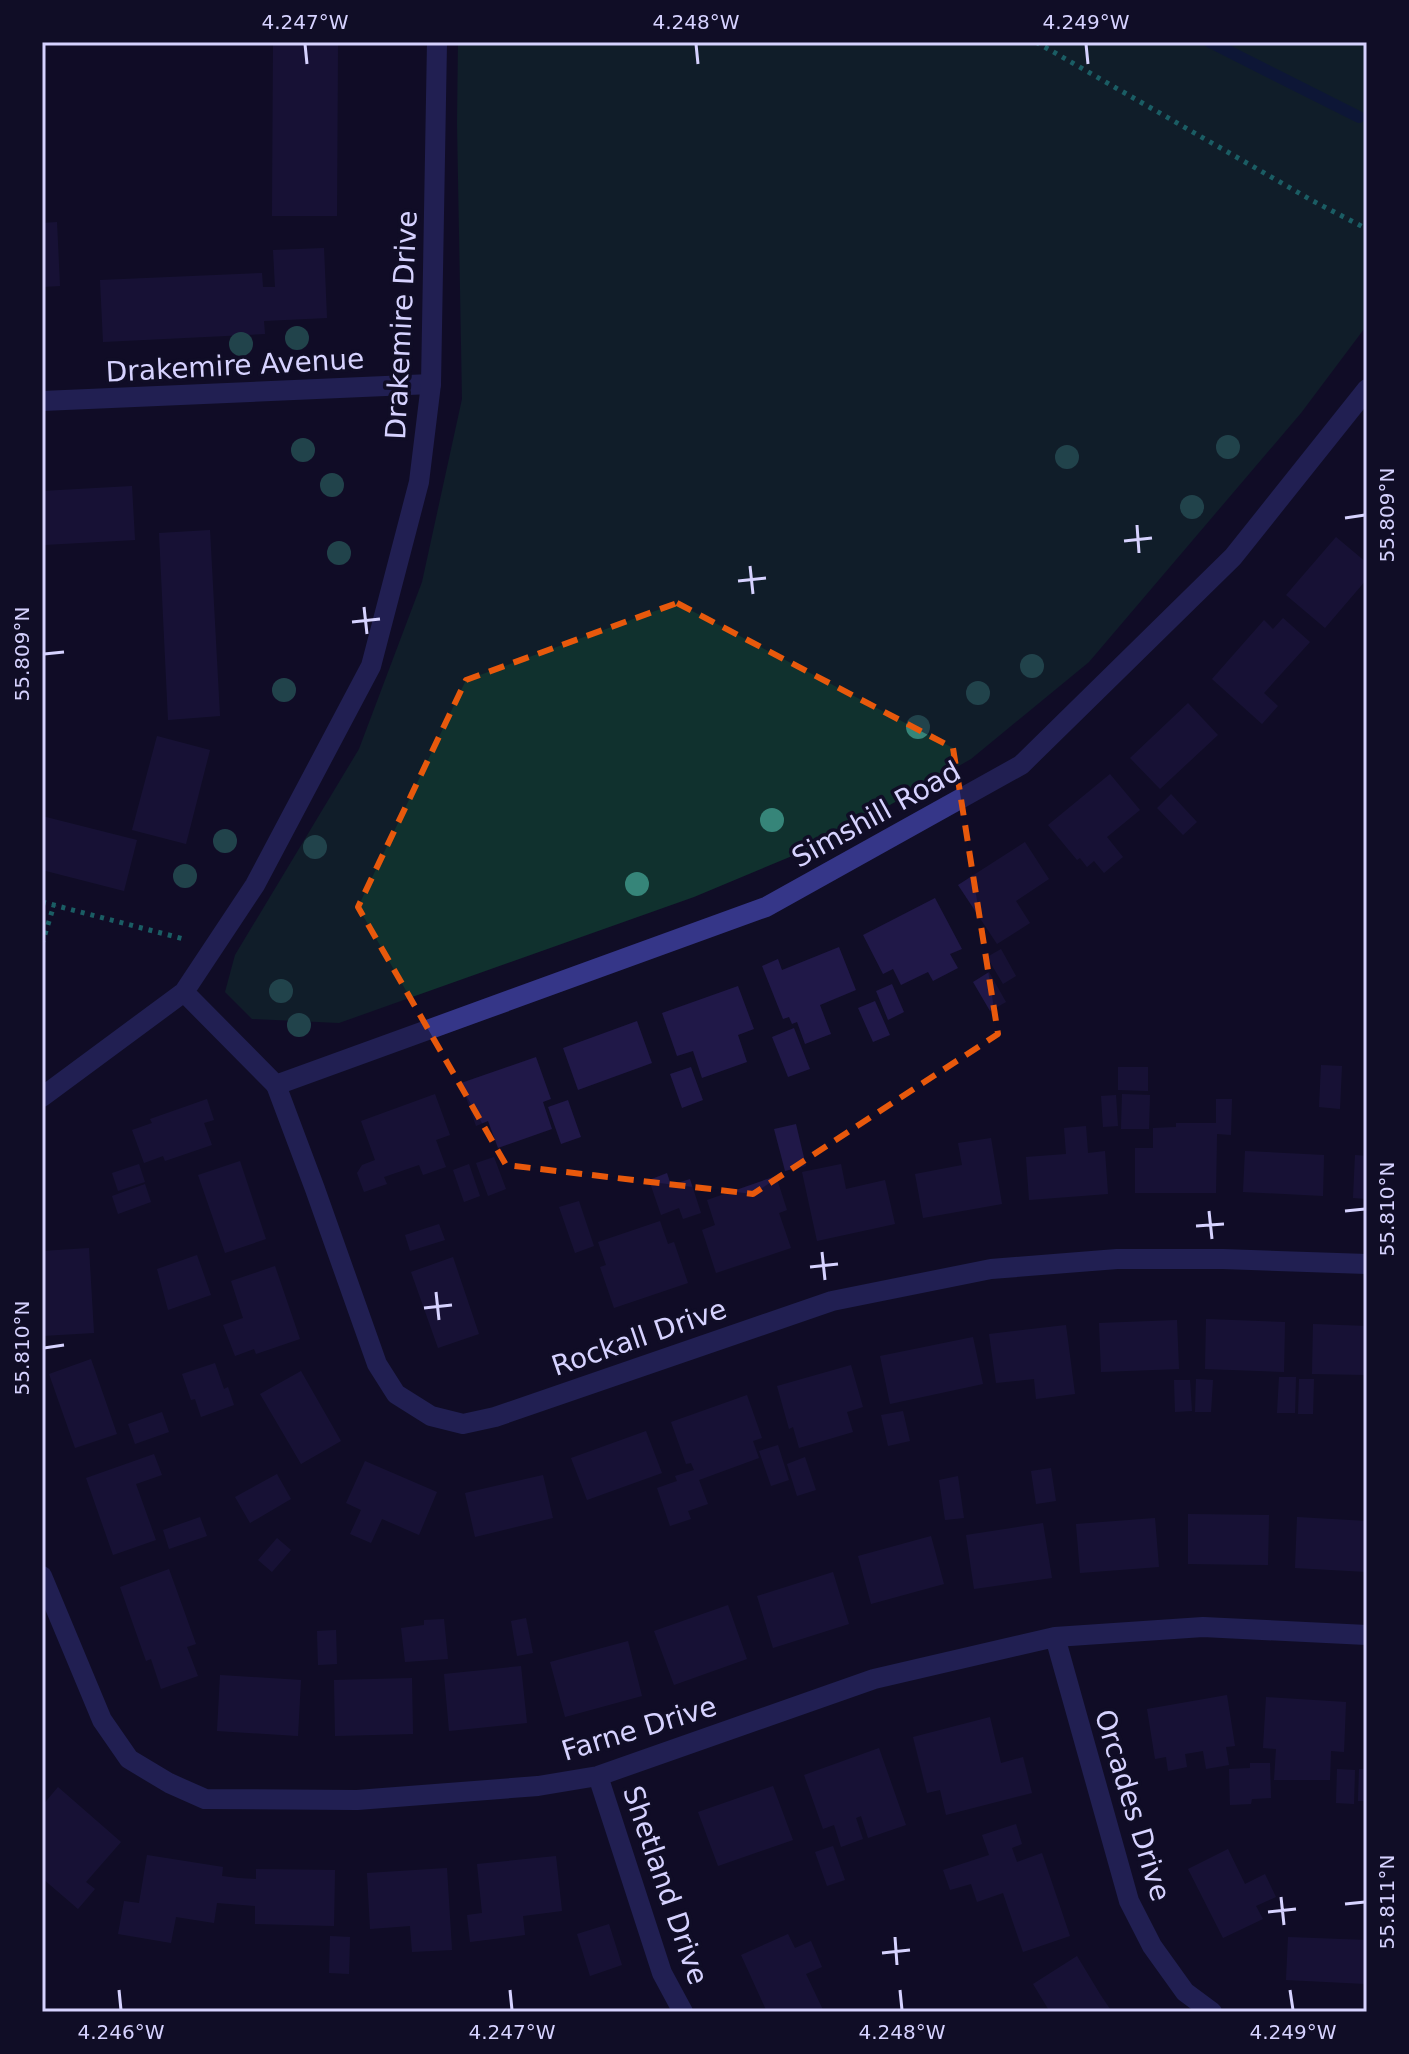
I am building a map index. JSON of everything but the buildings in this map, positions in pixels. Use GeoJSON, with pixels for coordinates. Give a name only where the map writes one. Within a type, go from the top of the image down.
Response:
{"type":"FeatureCollection","features":[{"type":"Feature","properties":{"kind":"street","name":"Drakemire Drive"},"geometry":{"type":"LineString","coordinates":[[42,1097],[184,992],[255,885],[371,666],[419,482],[431,384],[437,42]]}},
{"type":"Feature","properties":{"kind":"street","name":"Drakemire Avenue"},"geometry":{"type":"LineString","coordinates":[[42,401],[431,384]]}},
{"type":"Feature","properties":{"kind":"street","name":"Simshill Road"},"geometry":{"type":"LineString","coordinates":[[276,1085],[766,907],[1021,765],[1233,557],[1367,389]]}},
{"type":"Feature","properties":{"kind":"street","name":"Rockall Drive"},"geometry":{"type":"LineString","coordinates":[[184,992],[276,1085],[377,1364],[396,1394],[431,1416],[463,1424],[495,1417],[832,1301],[991,1269],[1117,1259],[1367,1264]]}},
{"type":"Feature","properties":{"kind":"street","name":"Farne Drive"},"geometry":{"type":"LineString","coordinates":[[42,1576],[102,1720],[129,1759],[169,1783],[205,1799],[357,1800],[538,1786],[598,1776],[874,1679],[1055,1637],[1203,1627],[1367,1635]]}},
{"type":"Feature","properties":{"kind":"street","name":"Orcades Drive"},"geometry":{"type":"LineString","coordinates":[[1055,1637],[1129,1901],[1152,1946],[1185,1992],[1212,2012]]}},
{"type":"Feature","properties":{"kind":"street","name":"Shetland Drive"},"geometry":{"type":"LineString","coordinates":[[598,1776],[662,1973],[683,2012]]}},
{"type":"Feature","properties":{"kind":"path"},"geometry":{"type":"LineString","coordinates":[[1036,42],[1367,229]]}},
{"type":"Feature","properties":{"kind":"path"},"geometry":{"type":"LineString","coordinates":[[42,902],[214,946]]}},
{"type":"Feature","properties":{"kind":"path"},"geometry":{"type":"LineString","coordinates":[[42,944],[54,905]]}},
{"type":"Feature","properties":{"kind":"highlighted area"},"geometry":{"type":"Polygon","coordinates":[[[677,603],[953,748],[998,1034],[753,1194],[506,1165],[358,907],[466,680],[677,603]]]}},
{"type":"Feature","properties":{"kind":"green space"},"geometry":{"type":"Polygon","coordinates":[[[458,42],[1367,42],[1367,325],[1301,413],[1089,662],[971,759],[821,844],[694,897],[339,1023],[252,1019],[225,992],[235,955],[359,749],[422,582],[462,399],[458,42]]]}},
{"type":"Feature","properties":{"kind":"waterway"},"geometry":{"type":"LineString","coordinates":[[1210,42],[1359,117]]}}]}
